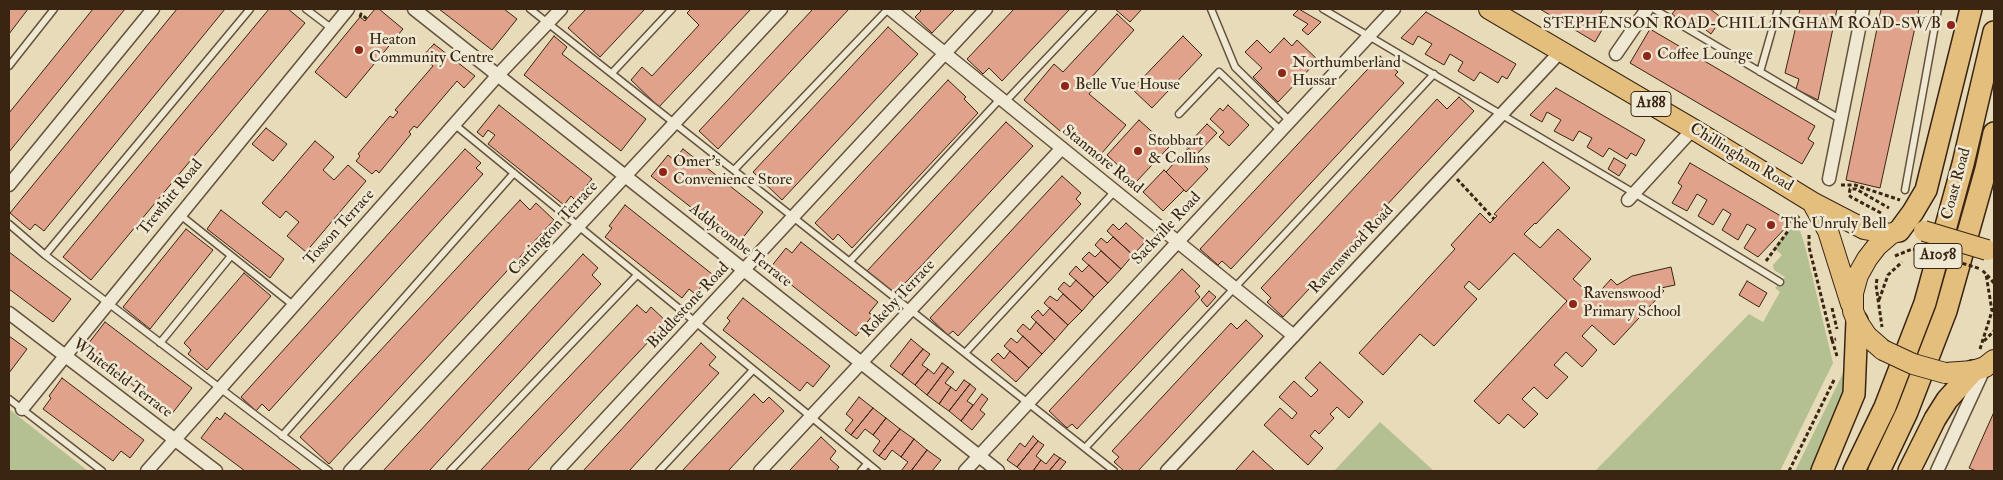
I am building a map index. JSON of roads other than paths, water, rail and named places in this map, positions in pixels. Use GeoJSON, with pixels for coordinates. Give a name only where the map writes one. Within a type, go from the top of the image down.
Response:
{"type":"FeatureCollection","features":[{"type":"Feature","properties":{"kind":"highway"},"geometry":{"type":"LineString","coordinates":[[1892,227],[1917,206],[1926,190],[1971,9]]}},
{"type":"Feature","properties":{"kind":"highway","name":"Coast Road"},"geometry":{"type":"LineString","coordinates":[[1854,471],[1885,407],[1924,303],[1963,164],[1994,32]]}},
{"type":"Feature","properties":{"kind":"highway","name":"Coast Road"},"geometry":{"type":"LineString","coordinates":[[1879,471],[1907,412],[1946,311],[1986,169],[1994,133]]}},
{"type":"Feature","properties":{"kind":"highway"},"geometry":{"type":"LineString","coordinates":[[1822,471],[1854,394],[1855,316]]}},
{"type":"Feature","properties":{"kind":"highway"},"geometry":{"type":"LineString","coordinates":[[1909,471],[1935,419],[1947,400],[1986,363]]}},
{"type":"Feature","properties":{"kind":"main road","name":"Chillingham Road"},"geometry":{"type":"LineString","coordinates":[[1489,9],[1694,129],[1809,200],[1864,228],[1892,227],[1912,230],[1921,241],[1988,258]]}},
{"type":"Feature","properties":{"kind":"main road","name":"Chillingham Road"},"geometry":{"type":"LineString","coordinates":[[1809,200],[1828,231],[1855,316],[1866,336],[1883,350],[1913,364],[1944,373],[1986,363]]}},
{"type":"Feature","properties":{"kind":"main road"},"geometry":{"type":"LineString","coordinates":[[1855,316],[1853,293],[1858,275],[1872,252],[1892,227]]}},
{"type":"Feature","properties":{"kind":"street"},"geometry":{"type":"LineString","coordinates":[[9,185],[153,9]]}},
{"type":"Feature","properties":{"kind":"street","name":"Trewhitt Road"},"geometry":{"type":"LineString","coordinates":[[22,409],[107,302],[348,9]]}},
{"type":"Feature","properties":{"kind":"street","name":"Addycombe Terrace"},"geometry":{"type":"LineString","coordinates":[[414,9],[998,471]]}},
{"type":"Feature","properties":{"kind":"street","name":"Tosson Terrace"},"geometry":{"type":"LineString","coordinates":[[147,471],[454,124],[561,9]]}},
{"type":"Feature","properties":{"kind":"street","name":"Cartington Terrace"},"geometry":{"type":"LineString","coordinates":[[350,471],[781,9]]}},
{"type":"Feature","properties":{"kind":"street","name":"Stanmore Road"},"geometry":{"type":"LineString","coordinates":[[889,9],[1294,336]]}},
{"type":"Feature","properties":{"kind":"street","name":"Biddlestone Road"},"geometry":{"type":"LineString","coordinates":[[558,471],[986,9]]}},
{"type":"Feature","properties":{"kind":"street","name":"Sackville Road"},"geometry":{"type":"LineString","coordinates":[[965,471],[1394,9]]}},
{"type":"Feature","properties":{"kind":"street"},"geometry":{"type":"LineString","coordinates":[[1616,54],[1647,9]]}},
{"type":"Feature","properties":{"kind":"street"},"geometry":{"type":"LineString","coordinates":[[1829,179],[1863,9]]}},
{"type":"Feature","properties":{"kind":"street","name":"Ravenswood Road"},"geometry":{"type":"LineString","coordinates":[[1169,470],[1562,51]]}},
{"type":"Feature","properties":{"kind":"street"},"geometry":{"type":"LineString","coordinates":[[1631,196],[1694,129]]}},
{"type":"Feature","properties":{"kind":"street","name":"Rokeby Terrace"},"geometry":{"type":"LineString","coordinates":[[760,471],[1062,148]]}},
{"type":"Feature","properties":{"kind":"street","name":"Whitefield Terrace"},"geometry":{"type":"LineString","coordinates":[[9,313],[216,471]]}},
{"type":"Feature","properties":{"kind":"street"},"geometry":{"type":"LineString","coordinates":[[1937,471],[1986,363]]}},
{"type":"Feature","properties":{"kind":"lane"},"geometry":{"type":"LineString","coordinates":[[9,66],[54,9]]}},
{"type":"Feature","properties":{"kind":"lane"},"geometry":{"type":"LineString","coordinates":[[45,255],[250,9]]}},
{"type":"Feature","properties":{"kind":"lane"},"geometry":{"type":"LineString","coordinates":[[306,9],[331,28]]}},
{"type":"Feature","properties":{"kind":"lane"},"geometry":{"type":"LineString","coordinates":[[530,9],[1114,471]]}},
{"type":"Feature","properties":{"kind":"lane"},"geometry":{"type":"LineString","coordinates":[[612,73],[672,9]]}},
{"type":"Feature","properties":{"kind":"lane"},"geometry":{"type":"LineString","coordinates":[[734,170],[889,9]]}},
{"type":"Feature","properties":{"kind":"lane"},"geometry":{"type":"LineString","coordinates":[[850,262],[1003,100],[1093,9]]}},
{"type":"Feature","properties":{"kind":"lane"},"geometry":{"type":"LineString","coordinates":[[1211,9],[1236,67],[1290,121]]}},
{"type":"Feature","properties":{"kind":"lane"},"geometry":{"type":"LineString","coordinates":[[1323,9],[1502,114],[1631,196],[1780,282]]}},
{"type":"Feature","properties":{"kind":"lane"},"geometry":{"type":"LineString","coordinates":[[1654,9],[1840,119]]}},
{"type":"Feature","properties":{"kind":"lane"},"geometry":{"type":"LineString","coordinates":[[1760,72],[1778,9]]}},
{"type":"Feature","properties":{"kind":"lane"},"geometry":{"type":"LineString","coordinates":[[1905,190],[1938,9]]}},
{"type":"Feature","properties":{"kind":"lane"},"geometry":{"type":"LineString","coordinates":[[1179,114],[1219,72],[1281,131]]}},
{"type":"Feature","properties":{"kind":"lane"},"geometry":{"type":"LineString","coordinates":[[1085,448],[1434,74]]}},
{"type":"Feature","properties":{"kind":"lane"},"geometry":{"type":"LineString","coordinates":[[454,124],[877,471]]}},
{"type":"Feature","properties":{"kind":"lane"},"geometry":{"type":"LineString","coordinates":[[282,436],[514,173]]}},
{"type":"Feature","properties":{"kind":"lane"},"geometry":{"type":"LineString","coordinates":[[966,353],[1115,191]]}},
{"type":"Feature","properties":{"kind":"lane"},"geometry":{"type":"LineString","coordinates":[[179,214],[293,305]]}},
{"type":"Feature","properties":{"kind":"lane"},"geometry":{"type":"LineString","coordinates":[[9,224],[45,255],[330,471]]}},
{"type":"Feature","properties":{"kind":"lane"},"geometry":{"type":"LineString","coordinates":[[160,343],[231,256]]}},
{"type":"Feature","properties":{"kind":"lane"},"geometry":{"type":"LineString","coordinates":[[450,471],[637,275]]}},
{"type":"Feature","properties":{"kind":"lane"},"geometry":{"type":"LineString","coordinates":[[659,471],[753,370]]}},
{"type":"Feature","properties":{"kind":"lane"},"geometry":{"type":"LineString","coordinates":[[9,399],[102,471]]}},
{"type":"Feature","properties":{"kind":"lane"},"geometry":{"type":"LineString","coordinates":[[860,471],[867,464]]}},
{"type":"Feature","properties":{"kind":"place","name":"STEPHENSON ROAD-CHILLINGHAM ROAD-SW/B"},"geometry":{"type":"Point","coordinates":[1951,25]}},
{"type":"Feature","properties":{"kind":"place","name":"Heaton Community Centre"},"geometry":{"type":"Point","coordinates":[359,50]}},
{"type":"Feature","properties":{"kind":"place","name":"Coffee Lounge"},"geometry":{"type":"Point","coordinates":[1647,56]}},
{"type":"Feature","properties":{"kind":"place","name":"Northumberland Hussar"},"geometry":{"type":"Point","coordinates":[1282,73]}},
{"type":"Feature","properties":{"kind":"place","name":"Belle Vue House"},"geometry":{"type":"Point","coordinates":[1065,86]}},
{"type":"Feature","properties":{"kind":"place","name":"Stobbart & Collins"},"geometry":{"type":"Point","coordinates":[1138,151]}},
{"type":"Feature","properties":{"kind":"place","name":"Omer's Convenience Store"},"geometry":{"type":"Point","coordinates":[663,172]}},
{"type":"Feature","properties":{"kind":"place","name":"The Unruly Bell"},"geometry":{"type":"Point","coordinates":[1771,225]}},
{"type":"Feature","properties":{"kind":"place","name":"Ravenswood Primary School"},"geometry":{"type":"Point","coordinates":[1573,304]}}]}
